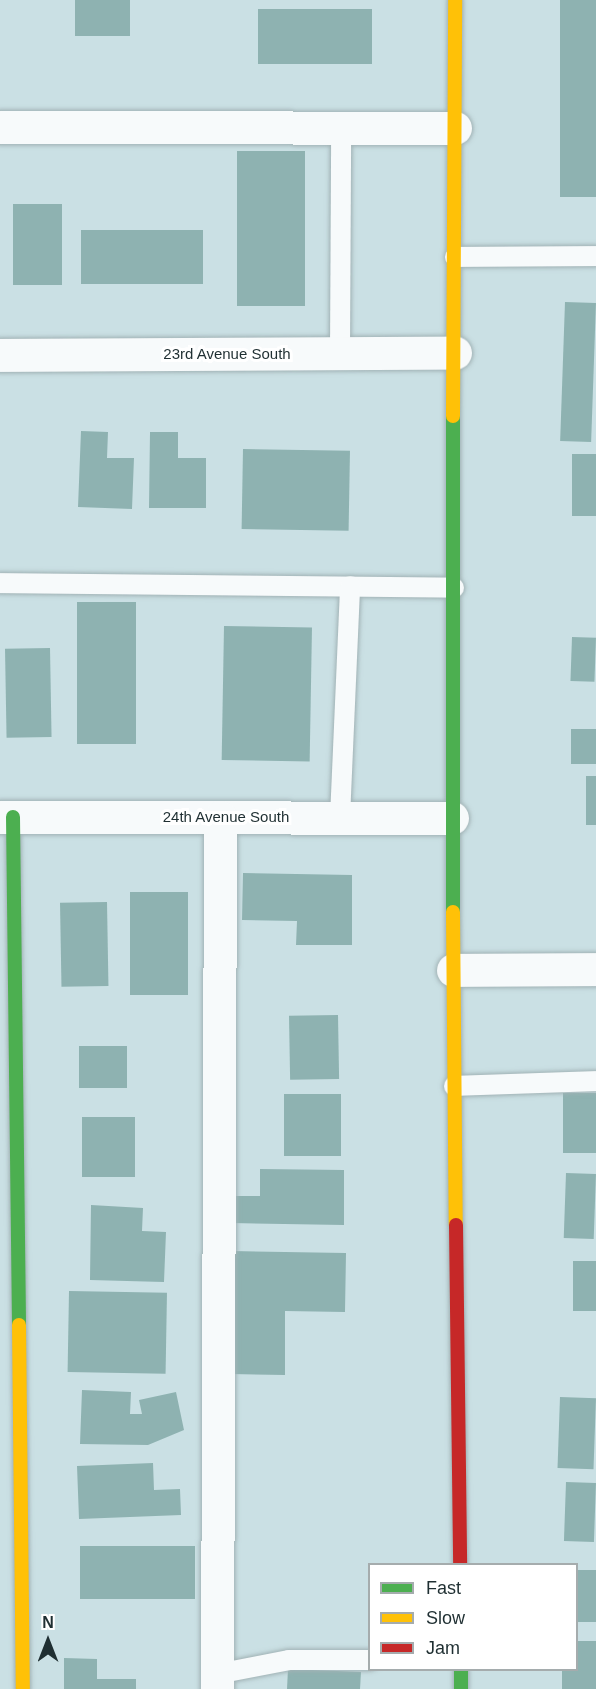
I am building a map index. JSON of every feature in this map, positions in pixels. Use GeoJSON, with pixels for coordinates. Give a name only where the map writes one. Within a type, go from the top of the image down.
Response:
{"type":"FeatureCollection","features":[{"type":"Feature","properties":{"kind":"main road"},"geometry":{"type":"LineString","coordinates":[[456,0],[452,818],[460,1563]]}},
{"type":"Feature","properties":{"kind":"main road"},"geometry":{"type":"LineString","coordinates":[[6,817],[23,1689]]}},
{"type":"Feature","properties":{"kind":"main road"},"geometry":{"type":"LineString","coordinates":[[461,1671],[461,1689]]}},
{"type":"Feature","properties":{"kind":"street"},"geometry":{"type":"LineString","coordinates":[[0,127],[456,128]]}},
{"type":"Feature","properties":{"kind":"street","name":"23rd Avenue South"},"geometry":{"type":"LineString","coordinates":[[0,355],[455,353]]}},
{"type":"Feature","properties":{"kind":"street","name":"24th Avenue South"},"geometry":{"type":"LineString","coordinates":[[6,817],[452,818]]}},
{"type":"Feature","properties":{"kind":"street"},"geometry":{"type":"LineString","coordinates":[[217,1682],[220,817]]}},
{"type":"Feature","properties":{"kind":"street"},"geometry":{"type":"LineString","coordinates":[[453,970],[596,969]]}},
{"type":"Feature","properties":{"kind":"lane"},"geometry":{"type":"LineString","coordinates":[[340,354],[341,128]]}},
{"type":"Feature","properties":{"kind":"lane"},"geometry":{"type":"LineString","coordinates":[[455,257],[596,256]]}},
{"type":"Feature","properties":{"kind":"lane"},"geometry":{"type":"LineString","coordinates":[[0,583],[454,588]]}},
{"type":"Feature","properties":{"kind":"lane"},"geometry":{"type":"LineString","coordinates":[[340,818],[350,586]]}},
{"type":"Feature","properties":{"kind":"lane"},"geometry":{"type":"LineString","coordinates":[[454,1086],[596,1081]]}},
{"type":"Feature","properties":{"kind":"lane"},"geometry":{"type":"LineString","coordinates":[[217,1682],[289,1660],[368,1660]]}},
{"type":"Feature","properties":{"kind":"building"},"geometry":{"type":"Polygon","coordinates":[[[75,0],[130,0],[130,36],[75,36],[75,0]]]}},
{"type":"Feature","properties":{"kind":"building"},"geometry":{"type":"Polygon","coordinates":[[[560,0],[596,0],[596,197],[560,197],[560,0]]]}},
{"type":"Feature","properties":{"kind":"building"},"geometry":{"type":"Polygon","coordinates":[[[258,9],[372,9],[372,64],[258,64],[258,9]]]}},
{"type":"Feature","properties":{"kind":"building"},"geometry":{"type":"Polygon","coordinates":[[[237,151],[305,151],[305,306],[237,306],[237,151]]]}},
{"type":"Feature","properties":{"kind":"building"},"geometry":{"type":"Polygon","coordinates":[[[13,204],[62,204],[62,285],[13,285],[13,204]]]}},
{"type":"Feature","properties":{"kind":"building"},"geometry":{"type":"Polygon","coordinates":[[[81,230],[203,230],[203,284],[81,284],[81,230]]]}},
{"type":"Feature","properties":{"kind":"building"},"geometry":{"type":"Polygon","coordinates":[[[565,302],[596,303],[591,442],[560,441],[565,302]]]}},
{"type":"Feature","properties":{"kind":"building"},"geometry":{"type":"Polygon","coordinates":[[[81,431],[108,432],[107,458],[134,458],[132,509],[78,507],[81,431]]]}},
{"type":"Feature","properties":{"kind":"building"},"geometry":{"type":"Polygon","coordinates":[[[150,432],[178,432],[178,458],[206,458],[206,508],[149,508],[150,432]]]}},
{"type":"Feature","properties":{"kind":"building"},"geometry":{"type":"Polygon","coordinates":[[[243,449],[350,451],[349,531],[242,529],[243,449]]]}},
{"type":"Feature","properties":{"kind":"building"},"geometry":{"type":"Polygon","coordinates":[[[572,454],[596,454],[596,516],[572,516],[572,454]]]}},
{"type":"Feature","properties":{"kind":"building"},"geometry":{"type":"Polygon","coordinates":[[[77,602],[136,602],[136,744],[77,744],[77,602]]]}},
{"type":"Feature","properties":{"kind":"building"},"geometry":{"type":"Polygon","coordinates":[[[224,626],[312,628],[310,762],[222,760],[224,626]]]}},
{"type":"Feature","properties":{"kind":"building"},"geometry":{"type":"Polygon","coordinates":[[[572,637],[596,638],[594,682],[570,681],[572,637]]]}},
{"type":"Feature","properties":{"kind":"building"},"geometry":{"type":"Polygon","coordinates":[[[50,648],[52,737],[7,738],[5,649],[50,648]]]}},
{"type":"Feature","properties":{"kind":"building"},"geometry":{"type":"Polygon","coordinates":[[[571,729],[596,729],[596,764],[571,764],[571,729]]]}},
{"type":"Feature","properties":{"kind":"building"},"geometry":{"type":"Polygon","coordinates":[[[586,776],[596,776],[596,825],[586,825],[586,776]]]}},
{"type":"Feature","properties":{"kind":"building"},"geometry":{"type":"Polygon","coordinates":[[[243,873],[352,875],[352,945],[296,945],[297,921],[242,920],[243,873]]]}},
{"type":"Feature","properties":{"kind":"building"},"geometry":{"type":"Polygon","coordinates":[[[130,892],[188,892],[188,995],[130,995],[130,892]]]}},
{"type":"Feature","properties":{"kind":"building"},"geometry":{"type":"Polygon","coordinates":[[[107,902],[108,986],[61,987],[60,903],[107,902]]]}},
{"type":"Feature","properties":{"kind":"building"},"geometry":{"type":"Polygon","coordinates":[[[338,1015],[339,1079],[290,1080],[289,1016],[338,1015]]]}},
{"type":"Feature","properties":{"kind":"building"},"geometry":{"type":"Polygon","coordinates":[[[79,1046],[127,1046],[127,1088],[79,1088],[79,1046]]]}},
{"type":"Feature","properties":{"kind":"building"},"geometry":{"type":"Polygon","coordinates":[[[563,1093],[596,1093],[596,1153],[563,1153],[563,1093]]]}},
{"type":"Feature","properties":{"kind":"building"},"geometry":{"type":"Polygon","coordinates":[[[284,1094],[341,1094],[341,1156],[284,1156],[284,1094]]]}},
{"type":"Feature","properties":{"kind":"building"},"geometry":{"type":"Polygon","coordinates":[[[82,1117],[135,1117],[135,1177],[82,1177],[82,1117]]]}},
{"type":"Feature","properties":{"kind":"building"},"geometry":{"type":"Polygon","coordinates":[[[260,1169],[344,1170],[344,1225],[231,1223],[231,1196],[260,1196],[260,1169]]]}},
{"type":"Feature","properties":{"kind":"building"},"geometry":{"type":"Polygon","coordinates":[[[566,1173],[596,1174],[594,1239],[564,1238],[566,1173]]]}},
{"type":"Feature","properties":{"kind":"building"},"geometry":{"type":"Polygon","coordinates":[[[91,1205],[143,1208],[142,1231],[166,1232],[164,1282],[90,1280],[91,1205]]]}},
{"type":"Feature","properties":{"kind":"building"},"geometry":{"type":"Polygon","coordinates":[[[232,1251],[346,1253],[345,1312],[285,1311],[285,1375],[231,1374],[232,1251]]]}},
{"type":"Feature","properties":{"kind":"building"},"geometry":{"type":"Polygon","coordinates":[[[573,1261],[596,1261],[596,1311],[573,1311],[573,1261]]]}},
{"type":"Feature","properties":{"kind":"building"},"geometry":{"type":"Polygon","coordinates":[[[69,1291],[167,1293],[166,1374],[68,1372],[69,1291]]]}},
{"type":"Feature","properties":{"kind":"building"},"geometry":{"type":"Polygon","coordinates":[[[82,1390],[131,1392],[130,1414],[142,1414],[139,1400],[176,1392],[184,1430],[148,1445],[80,1444],[82,1390]]]}},
{"type":"Feature","properties":{"kind":"building"},"geometry":{"type":"Polygon","coordinates":[[[560,1397],[596,1398],[594,1469],[558,1468],[560,1397]]]}},
{"type":"Feature","properties":{"kind":"building"},"geometry":{"type":"Polygon","coordinates":[[[153,1463],[154,1490],[180,1489],[181,1515],[79,1519],[77,1466],[153,1463]]]}},
{"type":"Feature","properties":{"kind":"building"},"geometry":{"type":"Polygon","coordinates":[[[566,1482],[596,1483],[594,1542],[564,1541],[566,1482]]]}},
{"type":"Feature","properties":{"kind":"building"},"geometry":{"type":"Polygon","coordinates":[[[80,1546],[195,1546],[195,1599],[80,1599],[80,1546]]]}},
{"type":"Feature","properties":{"kind":"building"},"geometry":{"type":"Polygon","coordinates":[[[578,1570],[596,1570],[596,1622],[578,1622],[578,1570]]]}},
{"type":"Feature","properties":{"kind":"building"},"geometry":{"type":"Polygon","coordinates":[[[578,1641],[596,1641],[596,1689],[562,1689],[562,1671],[578,1671],[578,1641]]]}},
{"type":"Feature","properties":{"kind":"building"},"geometry":{"type":"Polygon","coordinates":[[[64,1658],[97,1659],[97,1679],[136,1679],[136,1689],[64,1689],[64,1658]]]}},
{"type":"Feature","properties":{"kind":"building"},"geometry":{"type":"Polygon","coordinates":[[[288,1669],[361,1672],[360,1689],[287,1689],[288,1669]]]}},
{"type":"Feature","properties":{"kind":"traffic: fast"},"geometry":{"type":"LineString","coordinates":[[453,416],[453,912]]}},
{"type":"Feature","properties":{"kind":"traffic: fast"},"geometry":{"type":"LineString","coordinates":[[13,817],[19,1325]]}},
{"type":"Feature","properties":{"kind":"traffic: fast"},"geometry":{"type":"LineString","coordinates":[[461,1671],[461,1689]]}},
{"type":"Feature","properties":{"kind":"traffic: slow"},"geometry":{"type":"LineString","coordinates":[[453,416],[455,0]]}},
{"type":"Feature","properties":{"kind":"traffic: slow"},"geometry":{"type":"LineString","coordinates":[[453,912],[456,1225]]}},
{"type":"Feature","properties":{"kind":"traffic: slow"},"geometry":{"type":"LineString","coordinates":[[19,1325],[23,1689]]}},
{"type":"Feature","properties":{"kind":"traffic: jam"},"geometry":{"type":"LineString","coordinates":[[456,1225],[460,1563]]}}]}
